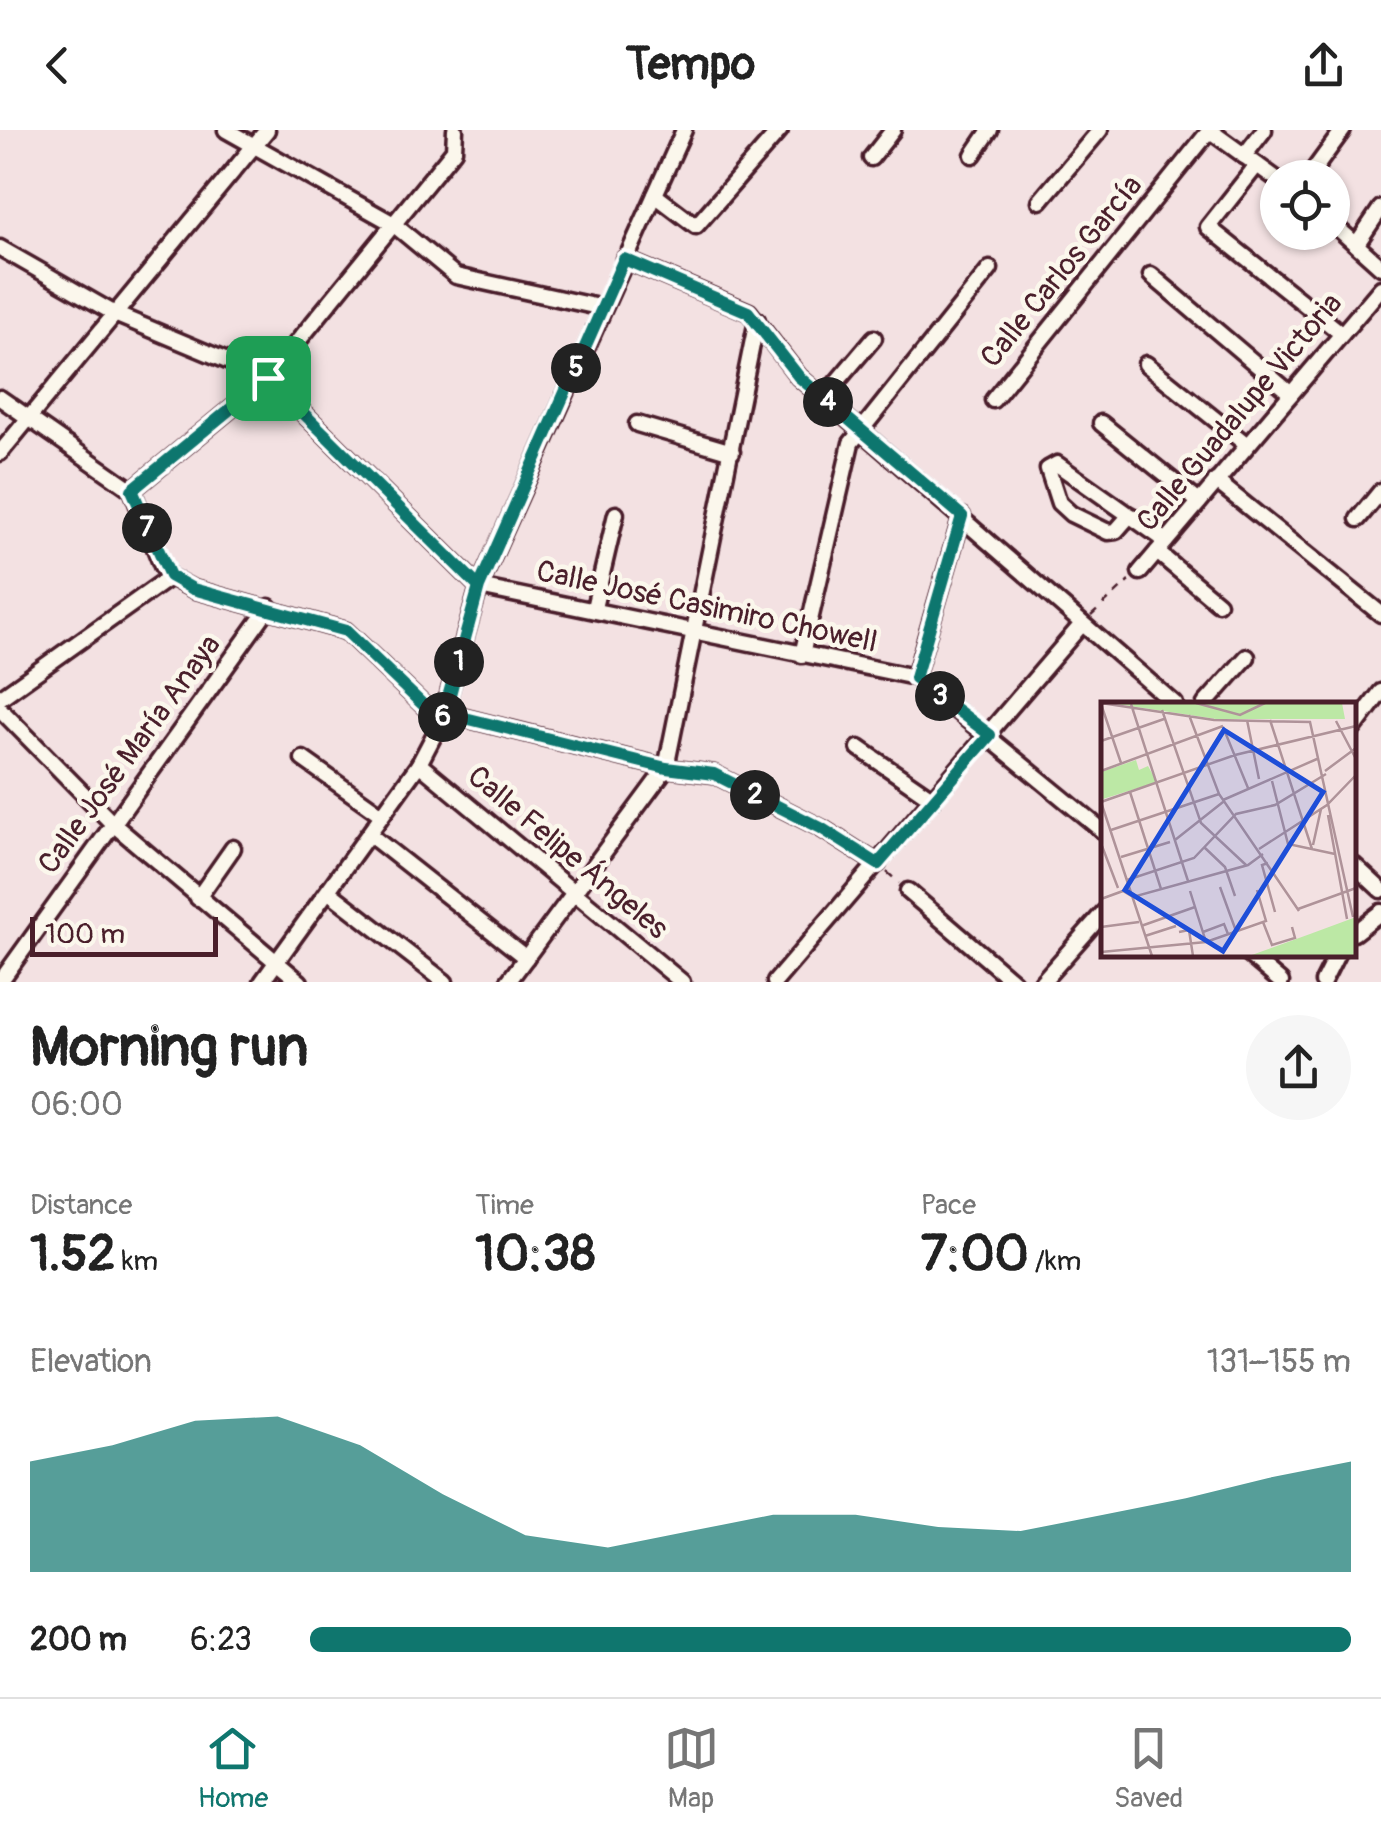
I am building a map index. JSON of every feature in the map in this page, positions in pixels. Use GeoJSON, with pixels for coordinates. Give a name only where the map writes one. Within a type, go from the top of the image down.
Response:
{"type":"FeatureCollection","features":[{"type":"Feature","properties":{"kind":"street"},"geometry":{"type":"LineString","coordinates":[[226,130],[392,223],[456,276],[603,308]]}},
{"type":"Feature","properties":{"kind":"street"},"geometry":{"type":"LineString","coordinates":[[0,453],[267,130]]}},
{"type":"Feature","properties":{"kind":"street"},"geometry":{"type":"LineString","coordinates":[[132,490],[268,378],[454,150],[455,130]]}},
{"type":"Feature","properties":{"kind":"street"},"geometry":{"type":"LineString","coordinates":[[262,982],[370,836],[419,764],[443,718],[479,587],[684,130]]}},
{"type":"Feature","properties":{"kind":"street"},"geometry":{"type":"LineString","coordinates":[[654,195],[696,226],[780,130]]}},
{"type":"Feature","properties":{"kind":"street"},"geometry":{"type":"LineString","coordinates":[[871,158],[893,130]]}},
{"type":"Feature","properties":{"kind":"street"},"geometry":{"type":"LineString","coordinates":[[973,155],[990,130]]}},
{"type":"Feature","properties":{"kind":"street"},"geometry":{"type":"LineString","coordinates":[[1040,201],[1100,130]]}},
{"type":"Feature","properties":{"kind":"street"},"geometry":{"type":"LineString","coordinates":[[1209,130],[1260,167]]}},
{"type":"Feature","properties":{"kind":"street","name":"Calle Carlos García"},"geometry":{"type":"LineString","coordinates":[[993,400],[1209,130]]}},
{"type":"Feature","properties":{"kind":"street"},"geometry":{"type":"LineString","coordinates":[[1264,130],[1208,227],[1342,334]]}},
{"type":"Feature","properties":{"kind":"street"},"geometry":{"type":"LineString","coordinates":[[1321,160],[1343,130]]}},
{"type":"Feature","properties":{"kind":"street"},"geometry":{"type":"LineString","coordinates":[[1358,242],[1381,208]]}},
{"type":"Feature","properties":{"kind":"street"},"geometry":{"type":"LineString","coordinates":[[1350,236],[1381,266]]}},
{"type":"Feature","properties":{"kind":"street"},"geometry":{"type":"LineString","coordinates":[[0,248],[116,314],[268,378],[479,587]]}},
{"type":"Feature","properties":{"kind":"street"},"geometry":{"type":"LineString","coordinates":[[624,259],[748,312],[780,356],[824,398],[1173,702]]}},
{"type":"Feature","properties":{"kind":"street"},"geometry":{"type":"LineString","coordinates":[[802,655],[849,448],[990,269]]}},
{"type":"Feature","properties":{"kind":"street"},"geometry":{"type":"LineString","coordinates":[[1151,275],[1291,394]]}},
{"type":"Feature","properties":{"kind":"street","name":"Calle Guadalupe Victoria"},"geometry":{"type":"LineString","coordinates":[[1140,572],[1381,288]]}},
{"type":"Feature","properties":{"kind":"street"},"geometry":{"type":"LineString","coordinates":[[508,982],[572,890],[666,768],[757,320]]}},
{"type":"Feature","properties":{"kind":"street"},"geometry":{"type":"LineString","coordinates":[[824,398],[874,338]]}},
{"type":"Feature","properties":{"kind":"street"},"geometry":{"type":"LineString","coordinates":[[1146,364],[1248,445]]}},
{"type":"Feature","properties":{"kind":"street"},"geometry":{"type":"LineString","coordinates":[[0,398],[132,490],[170,576],[193,589],[346,631],[443,718],[666,768],[714,774],[821,828],[878,864]]}},
{"type":"Feature","properties":{"kind":"street"},"geometry":{"type":"LineString","coordinates":[[1101,423],[1199,502]]}},
{"type":"Feature","properties":{"kind":"street"},"geometry":{"type":"LineString","coordinates":[[637,424],[732,452]]}},
{"type":"Feature","properties":{"kind":"street"},"geometry":{"type":"LineString","coordinates":[[1130,516],[1108,532],[1071,514],[1059,503],[1048,469],[1057,464],[1130,516],[1218,603]]}},
{"type":"Feature","properties":{"kind":"street"},"geometry":{"type":"LineString","coordinates":[[1216,481],[1381,614]]}},
{"type":"Feature","properties":{"kind":"street"},"geometry":{"type":"LineString","coordinates":[[1358,519],[1381,490]]}},
{"type":"Feature","properties":{"kind":"street"},"geometry":{"type":"LineString","coordinates":[[594,608],[616,514]]}},
{"type":"Feature","properties":{"kind":"street"},"geometry":{"type":"LineString","coordinates":[[915,678],[962,516]]}},
{"type":"Feature","properties":{"kind":"street"},"geometry":{"type":"LineString","coordinates":[[0,698],[170,576]]}},
{"type":"Feature","properties":{"kind":"street","name":"Calle José Casimiro Chowell"},"geometry":{"type":"LineString","coordinates":[[479,587],[915,678],[990,735],[1101,829]]}},
{"type":"Feature","properties":{"kind":"street","name":"Calle José María Anaya"},"geometry":{"type":"LineString","coordinates":[[0,982],[269,608]]}},
{"type":"Feature","properties":{"kind":"street"},"geometry":{"type":"LineString","coordinates":[[774,982],[1082,624]]}},
{"type":"Feature","properties":{"kind":"street"},"geometry":{"type":"LineString","coordinates":[[1207,702],[1247,658]]}},
{"type":"Feature","properties":{"kind":"street"},"geometry":{"type":"LineString","coordinates":[[1356,725],[1381,692]]}},
{"type":"Feature","properties":{"kind":"street"},"geometry":{"type":"LineString","coordinates":[[0,710],[113,824],[300,982]]}},
{"type":"Feature","properties":{"kind":"street"},"geometry":{"type":"LineString","coordinates":[[859,748],[933,799]]}},
{"type":"Feature","properties":{"kind":"street"},"geometry":{"type":"LineString","coordinates":[[303,759],[382,815]]}},
{"type":"Feature","properties":{"kind":"street","name":"Calle Felipe Ángeles"},"geometry":{"type":"LineString","coordinates":[[419,764],[682,982]]}},
{"type":"Feature","properties":{"kind":"street"},"geometry":{"type":"LineString","coordinates":[[370,836],[526,958]]}},
{"type":"Feature","properties":{"kind":"street"},"geometry":{"type":"LineString","coordinates":[[198,898],[233,848]]}},
{"type":"Feature","properties":{"kind":"street"},"geometry":{"type":"LineString","coordinates":[[1356,867],[1381,890]]}},
{"type":"Feature","properties":{"kind":"street"},"geometry":{"type":"LineString","coordinates":[[908,891],[1014,982]]}},
{"type":"Feature","properties":{"kind":"street"},"geometry":{"type":"LineString","coordinates":[[329,892],[446,982]]}},
{"type":"Feature","properties":{"kind":"street"},"geometry":{"type":"LineString","coordinates":[[1356,932],[1381,912]]}},
{"type":"Feature","properties":{"kind":"street"},"geometry":{"type":"LineString","coordinates":[[1042,982],[1101,915]]}},
{"type":"Feature","properties":{"kind":"street"},"geometry":{"type":"LineString","coordinates":[[1252,957],[1281,982]]}},
{"type":"Feature","properties":{"kind":"street"},"geometry":{"type":"LineString","coordinates":[[1323,982],[1336,957]]}},
{"type":"Feature","properties":{"kind":"path"},"geometry":{"type":"LineString","coordinates":[[1082,624],[1140,572]]}},
{"type":"Feature","properties":{"kind":"path"},"geometry":{"type":"LineString","coordinates":[[878,864],[908,891]]}},
{"type":"Feature","properties":{"kind":"route"},"geometry":{"type":"LineString","coordinates":[[268,378],[132,490],[162,566],[182,585],[193,589],[346,631],[441,722],[479,587],[624,259],[748,312],[799,377],[962,516],[915,678],[990,735],[878,864],[821,828],[714,774],[666,768],[445,713],[479,587],[268,378]]}}]}
